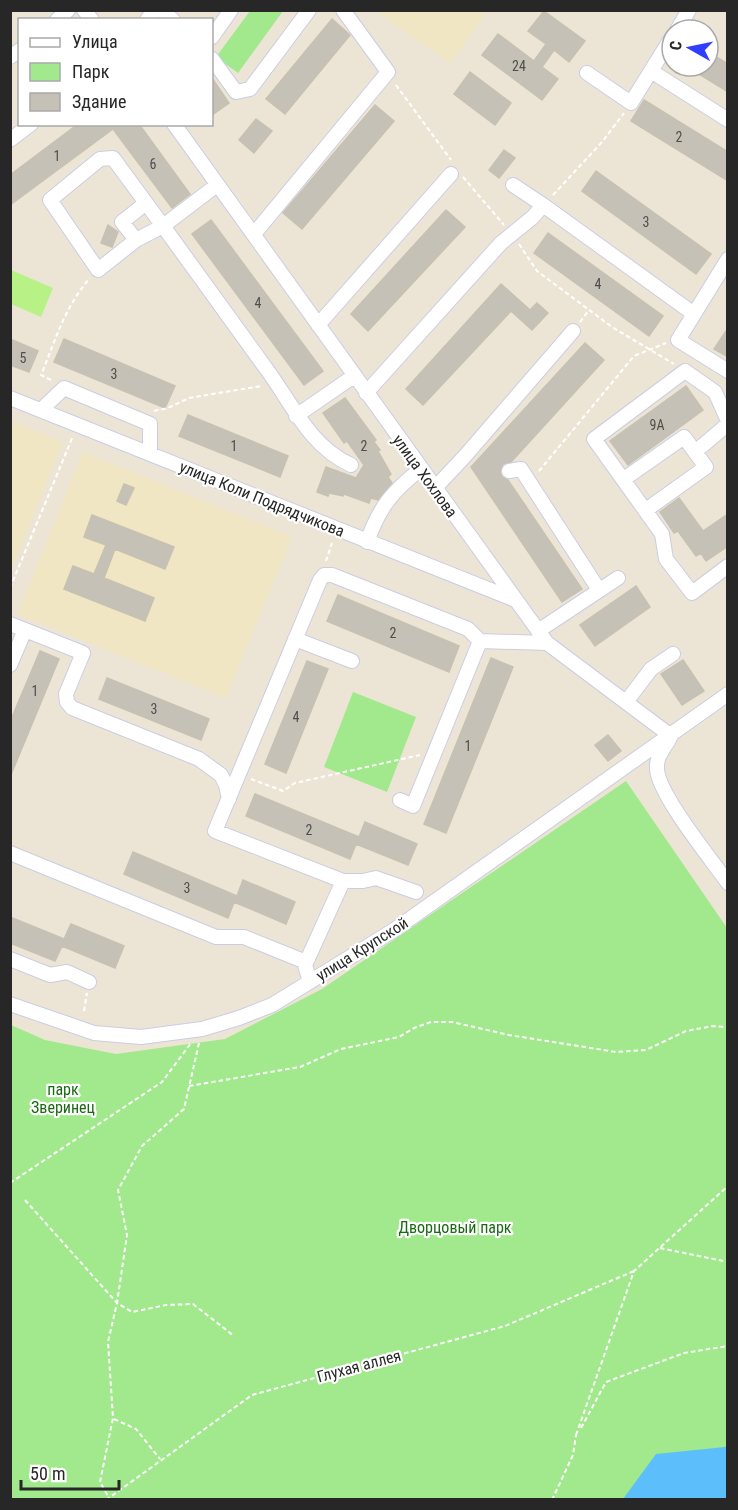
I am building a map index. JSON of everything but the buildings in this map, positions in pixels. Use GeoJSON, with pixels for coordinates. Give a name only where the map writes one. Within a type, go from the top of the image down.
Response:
{"type":"FeatureCollection","features":[{"type":"Feature","properties":{"kind":"street"},"geometry":{"type":"LineString","coordinates":[[213,36],[231,10]]}},
{"type":"Feature","properties":{"kind":"street"},"geometry":{"type":"LineString","coordinates":[[213,60],[236,92],[250,89],[309,10]]}},
{"type":"Feature","properties":{"kind":"street"},"geometry":{"type":"LineString","coordinates":[[254,234],[388,72],[343,10]]}},
{"type":"Feature","properties":{"kind":"street"},"geometry":{"type":"LineString","coordinates":[[587,73],[631,104],[660,57]]}},
{"type":"Feature","properties":{"kind":"street"},"geometry":{"type":"LineString","coordinates":[[651,71],[728,120]]}},
{"type":"Feature","properties":{"kind":"street"},"geometry":{"type":"LineString","coordinates":[[10,140],[28,126]]}},
{"type":"Feature","properties":{"kind":"street","name":"улица Хохлова"},"geometry":{"type":"LineString","coordinates":[[175,126],[547,643],[671,735]]}},
{"type":"Feature","properties":{"kind":"street"},"geometry":{"type":"LineString","coordinates":[[217,185],[163,226],[136,240],[98,270],[50,200],[99,159],[113,158],[163,226],[276,383],[296,416],[317,441],[336,458],[351,465]]}},
{"type":"Feature","properties":{"kind":"street"},"geometry":{"type":"LineString","coordinates":[[318,326],[457,172]]}},
{"type":"Feature","properties":{"kind":"street"},"geometry":{"type":"LineString","coordinates":[[513,185],[694,314]]}},
{"type":"Feature","properties":{"kind":"street"},"geometry":{"type":"LineString","coordinates":[[136,240],[122,222],[146,203]]}},
{"type":"Feature","properties":{"kind":"street"},"geometry":{"type":"LineString","coordinates":[[366,393],[501,243],[533,217],[543,205]]}},
{"type":"Feature","properties":{"kind":"street"},"geometry":{"type":"LineString","coordinates":[[728,259],[678,340],[728,371]]}},
{"type":"Feature","properties":{"kind":"street"},"geometry":{"type":"LineString","coordinates":[[435,488],[573,331]]}},
{"type":"Feature","properties":{"kind":"street"},"geometry":{"type":"LineString","coordinates":[[695,452],[728,423],[715,392],[685,371],[594,439],[662,534],[666,559],[692,592],[728,567]]}},
{"type":"Feature","properties":{"kind":"street"},"geometry":{"type":"LineString","coordinates":[[296,416],[354,376]]}},
{"type":"Feature","properties":{"kind":"street"},"geometry":{"type":"LineString","coordinates":[[41,410],[64,388],[150,424],[150,454]]}},
{"type":"Feature","properties":{"kind":"street","name":"улица Коли Подрядчикова"},"geometry":{"type":"LineString","coordinates":[[10,398],[514,599]]}},
{"type":"Feature","properties":{"kind":"street"},"geometry":{"type":"LineString","coordinates":[[624,479],[684,437],[706,467],[646,510]]}},
{"type":"Feature","properties":{"kind":"street"},"geometry":{"type":"LineString","coordinates":[[367,542],[373,523],[393,504],[404,482],[421,469]]}},
{"type":"Feature","properties":{"kind":"street"},"geometry":{"type":"LineString","coordinates":[[509,471],[521,469],[599,590]]}},
{"type":"Feature","properties":{"kind":"street"},"geometry":{"type":"LineString","coordinates":[[467,581],[480,580],[486,560]]}},
{"type":"Feature","properties":{"kind":"street"},"geometry":{"type":"LineString","coordinates":[[416,892],[376,878],[363,881],[343,881],[215,831],[320,580],[324,575],[332,575],[468,629],[480,641],[547,643]]}},
{"type":"Feature","properties":{"kind":"street"},"geometry":{"type":"LineString","coordinates":[[538,631],[618,578]]}},
{"type":"Feature","properties":{"kind":"street"},"geometry":{"type":"LineString","coordinates":[[10,624],[83,653],[66,694],[67,702],[72,708],[199,759],[220,776],[226,785],[229,799]]}},
{"type":"Feature","properties":{"kind":"street"},"geometry":{"type":"LineString","coordinates":[[10,665],[25,630]]}},
{"type":"Feature","properties":{"kind":"street"},"geometry":{"type":"LineString","coordinates":[[296,639],[352,662]]}},
{"type":"Feature","properties":{"kind":"street"},"geometry":{"type":"LineString","coordinates":[[400,800],[413,806],[480,641]]}},
{"type":"Feature","properties":{"kind":"street"},"geometry":{"type":"LineString","coordinates":[[626,702],[651,669],[673,654]]}},
{"type":"Feature","properties":{"kind":"street"},"geometry":{"type":"LineString","coordinates":[[728,694],[671,735],[658,757],[657,770],[662,789],[728,883]]}},
{"type":"Feature","properties":{"kind":"street","name":"улица Крупской"},"geometry":{"type":"LineString","coordinates":[[10,1005],[94,1033],[141,1037],[202,1029],[272,1005],[394,930],[671,735]]}},
{"type":"Feature","properties":{"kind":"street"},"geometry":{"type":"LineString","coordinates":[[10,853],[216,937],[244,937],[306,962]]}},
{"type":"Feature","properties":{"kind":"street"},"geometry":{"type":"LineString","coordinates":[[310,982],[305,964],[343,881]]}},
{"type":"Feature","properties":{"kind":"street"},"geometry":{"type":"LineString","coordinates":[[10,959],[50,975],[67,972],[89,982]]}},
{"type":"Feature","properties":{"kind":"path"},"geometry":{"type":"LineString","coordinates":[[388,72],[457,172],[512,234],[537,271],[612,327],[685,371]]}},
{"type":"Feature","properties":{"kind":"path"},"geometry":{"type":"LineString","coordinates":[[543,205],[602,142],[631,104]]}},
{"type":"Feature","properties":{"kind":"path"},"geometry":{"type":"LineString","coordinates":[[64,388],[41,375],[70,303],[98,270]]}},
{"type":"Feature","properties":{"kind":"path"},"geometry":{"type":"LineString","coordinates":[[530,482],[634,356],[678,340]]}},
{"type":"Feature","properties":{"kind":"path"},"geometry":{"type":"LineString","coordinates":[[130,416],[168,408],[189,398],[276,383]]}},
{"type":"Feature","properties":{"kind":"path"},"geometry":{"type":"LineString","coordinates":[[10,588],[77,425]]}},
{"type":"Feature","properties":{"kind":"path"},"geometry":{"type":"LineString","coordinates":[[239,774],[283,791],[295,783],[435,752]]}},
{"type":"Feature","properties":{"kind":"path"},"geometry":{"type":"LineString","coordinates":[[84,1011],[89,982]]}},
{"type":"Feature","properties":{"kind":"path"},"geometry":{"type":"LineString","coordinates":[[189,1086],[300,1067],[341,1048],[399,1037],[431,1022],[452,1022],[509,1035],[616,1052],[646,1050],[686,1030],[713,1026],[728,1027]]}},
{"type":"Feature","properties":{"kind":"path"},"geometry":{"type":"LineString","coordinates":[[108,1496],[100,1482],[113,1419],[108,1342],[117,1303],[127,1235],[118,1190],[142,1146],[184,1109],[202,1029]]}},
{"type":"Feature","properties":{"kind":"path"},"geometry":{"type":"LineString","coordinates":[[10,1183],[162,1082],[202,1029]]}},
{"type":"Feature","properties":{"kind":"path"},"geometry":{"type":"LineString","coordinates":[[552,1500],[573,1455],[576,1435],[634,1272],[728,1186]]}},
{"type":"Feature","properties":{"kind":"path"},"geometry":{"type":"LineString","coordinates":[[25,1200],[117,1303],[132,1312],[166,1305],[193,1304],[234,1336]]}},
{"type":"Feature","properties":{"kind":"path"},"geometry":{"type":"LineString","coordinates":[[660,1248],[728,1262]]}},
{"type":"Feature","properties":{"kind":"path","name":"Глухая аллея"},"geometry":{"type":"LineString","coordinates":[[106,1500],[108,1496],[252,1395],[505,1326],[634,1272]]}},
{"type":"Feature","properties":{"kind":"path"},"geometry":{"type":"LineString","coordinates":[[576,1435],[606,1382],[684,1353],[728,1346]]}},
{"type":"Feature","properties":{"kind":"path"},"geometry":{"type":"LineString","coordinates":[[113,1419],[136,1428],[160,1459]]}},
{"type":"Feature","properties":{"kind":"shaded area"},"geometry":{"type":"Polygon","coordinates":[[[375,11],[488,11],[451,63],[375,11]]]}},
{"type":"Feature","properties":{"kind":"shaded area"},"geometry":{"type":"Polygon","coordinates":[[[11,421],[63,442],[11,570],[11,421]]]}},
{"type":"Feature","properties":{"kind":"shaded area"},"geometry":{"type":"Polygon","coordinates":[[[83,452],[292,537],[226,698],[17,614],[83,452]]]}},
{"type":"Feature","properties":{"kind":"green space"},"geometry":{"type":"Polygon","coordinates":[[[250,11],[283,11],[238,73],[216,57],[250,11]]]}},
{"type":"Feature","properties":{"kind":"green space"},"geometry":{"type":"Polygon","coordinates":[[[11,270],[53,288],[41,317],[11,304],[11,270]]]}},
{"type":"Feature","properties":{"kind":"green space"},"geometry":{"type":"Polygon","coordinates":[[[353,692],[416,717],[387,792],[324,767],[353,692]]]}},
{"type":"Feature","properties":{"kind":"green space","name":"Дворцовый парк"},"geometry":{"type":"Polygon","coordinates":[[[626,781],[727,928],[727,1499],[11,1500],[11,1025],[45,1040],[116,1054],[225,1039],[322,989],[626,781]]]}},
{"type":"Feature","properties":{"kind":"water"},"geometry":{"type":"Polygon","coordinates":[[[727,1445],[727,1499],[623,1499],[656,1454],[727,1445]]]}},
{"type":"Feature","properties":{"kind":"park label","name":"парк Зверинец"},"geometry":{"type":"Point","coordinates":[63,1098]}}]}
